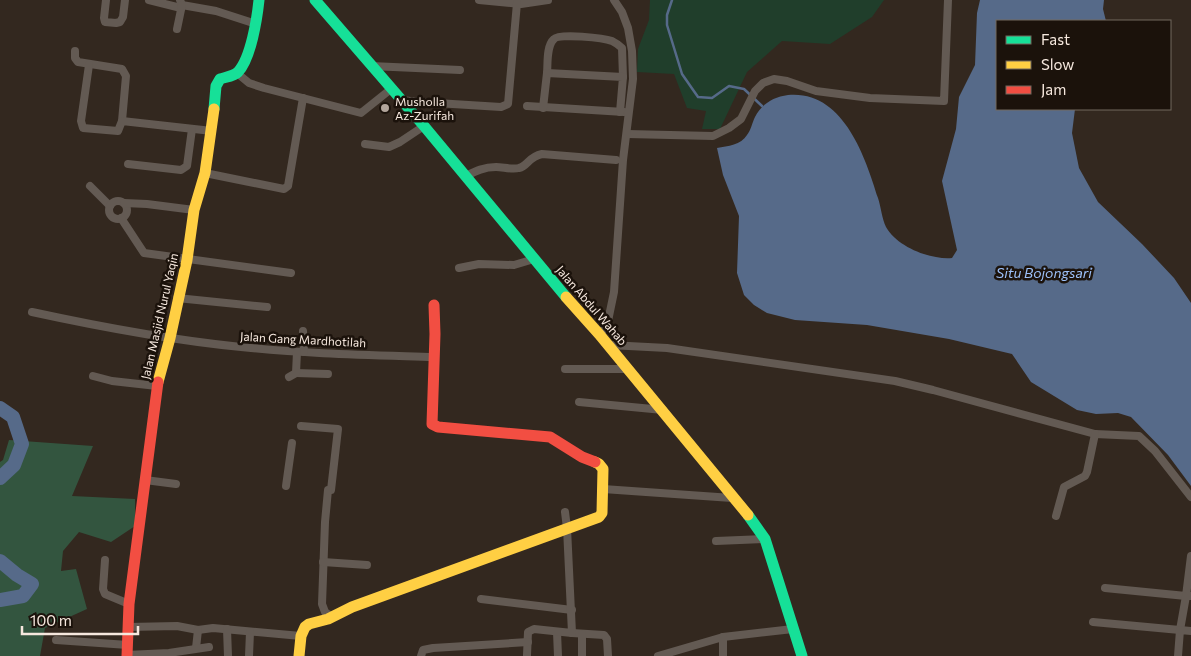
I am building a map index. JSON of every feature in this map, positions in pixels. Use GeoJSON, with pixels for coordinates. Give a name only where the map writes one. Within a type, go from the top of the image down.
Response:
{"type":"FeatureCollection","features":[{"type":"Feature","properties":{"kind":"street"},"geometry":{"type":"LineString","coordinates":[[106,0],[104,20],[107,23],[116,24],[123,18],[126,0]]}},
{"type":"Feature","properties":{"kind":"street"},"geometry":{"type":"LineString","coordinates":[[149,0],[216,11],[256,24]]}},
{"type":"Feature","properties":{"kind":"street"},"geometry":{"type":"LineString","coordinates":[[259,0],[256,24],[245,62],[237,73],[249,83],[360,113],[391,89]]}},
{"type":"Feature","properties":{"kind":"street","name":"Jalan Abdul Wahab"},"geometry":{"type":"LineString","coordinates":[[314,0],[424,126],[576,309],[663,410],[732,498],[756,525],[765,539],[802,656]]}},
{"type":"Feature","properties":{"kind":"street"},"geometry":{"type":"LineString","coordinates":[[478,0],[517,3],[548,0]]}},
{"type":"Feature","properties":{"kind":"street"},"geometry":{"type":"LineString","coordinates":[[599,334],[605,328],[608,321],[614,292],[623,160],[634,79],[628,28],[622,12],[614,0]]}},
{"type":"Feature","properties":{"kind":"street"},"geometry":{"type":"LineString","coordinates":[[627,134],[713,136],[741,119],[755,91],[763,83],[774,79],[816,90],[870,98],[944,100],[948,0]]}},
{"type":"Feature","properties":{"kind":"street"},"geometry":{"type":"LineString","coordinates":[[401,100],[501,107],[508,104],[517,3]]}},
{"type":"Feature","properties":{"kind":"street"},"geometry":{"type":"LineString","coordinates":[[177,29],[181,4]]}},
{"type":"Feature","properties":{"kind":"street"},"geometry":{"type":"LineString","coordinates":[[543,108],[548,54],[552,41],[558,36],[570,36],[610,40],[622,48],[623,77],[620,112]]}},
{"type":"Feature","properties":{"kind":"street"},"geometry":{"type":"LineString","coordinates":[[75,51],[78,62],[122,69],[124,71],[126,76],[122,121],[118,131],[82,128],[81,121],[89,65]]}},
{"type":"Feature","properties":{"kind":"street"},"geometry":{"type":"LineString","coordinates":[[372,66],[460,70]]}},
{"type":"Feature","properties":{"kind":"street","name":"Jalan Masjid Nurul Yaqin"},"geometry":{"type":"LineString","coordinates":[[127,652],[129,604],[157,386],[170,338],[194,210],[205,173],[212,131],[216,86],[220,79],[237,73]]}},
{"type":"Feature","properties":{"kind":"street"},"geometry":{"type":"LineString","coordinates":[[547,73],[623,77]]}},
{"type":"Feature","properties":{"kind":"street"},"geometry":{"type":"LineString","coordinates":[[205,173],[284,189],[288,186],[304,98]]}},
{"type":"Feature","properties":{"kind":"street"},"geometry":{"type":"LineString","coordinates":[[527,106],[629,112]]}},
{"type":"Feature","properties":{"kind":"street"},"geometry":{"type":"LineString","coordinates":[[122,121],[212,131]]}},
{"type":"Feature","properties":{"kind":"street"},"geometry":{"type":"LineString","coordinates":[[364,144],[389,146],[400,142],[424,126]]}},
{"type":"Feature","properties":{"kind":"street"},"geometry":{"type":"LineString","coordinates":[[128,164],[185,169],[192,129]]}},
{"type":"Feature","properties":{"kind":"street"},"geometry":{"type":"LineString","coordinates":[[466,176],[489,167],[518,168],[525,165],[530,158],[542,154],[616,160]]}},
{"type":"Feature","properties":{"kind":"street"},"geometry":{"type":"LineString","coordinates":[[90,186],[110,206],[110,215],[115,218],[121,218],[127,211],[124,203]]}},
{"type":"Feature","properties":{"kind":"street"},"geometry":{"type":"LineString","coordinates":[[110,206],[116,201],[194,210]]}},
{"type":"Feature","properties":{"kind":"street"},"geometry":{"type":"LineString","coordinates":[[121,218],[144,253],[291,273]]}},
{"type":"Feature","properties":{"kind":"street"},"geometry":{"type":"LineString","coordinates":[[459,268],[479,264],[514,265],[534,259]]}},
{"type":"Feature","properties":{"kind":"street"},"geometry":{"type":"LineString","coordinates":[[177,298],[267,307]]}},
{"type":"Feature","properties":{"kind":"street"},"geometry":{"type":"LineString","coordinates":[[299,656],[301,636],[305,627],[309,624],[601,515],[603,469],[599,464],[582,457],[555,438],[542,435],[438,427],[432,424],[434,305]]}},
{"type":"Feature","properties":{"kind":"street","name":"Jalan Gang Mardhotilah"},"geometry":{"type":"LineString","coordinates":[[32,312],[98,327],[170,338],[300,352],[434,357]]}},
{"type":"Feature","properties":{"kind":"street"},"geometry":{"type":"LineString","coordinates":[[303,331],[300,352],[292,375],[328,374]]}},
{"type":"Feature","properties":{"kind":"street"},"geometry":{"type":"LineString","coordinates":[[609,346],[667,348],[907,383],[1095,434],[1139,436],[1155,451],[1191,497]]}},
{"type":"Feature","properties":{"kind":"street"},"geometry":{"type":"LineString","coordinates":[[565,369],[628,369]]}},
{"type":"Feature","properties":{"kind":"street"},"geometry":{"type":"LineString","coordinates":[[93,376],[112,381],[157,386]]}},
{"type":"Feature","properties":{"kind":"street"},"geometry":{"type":"LineString","coordinates":[[579,402],[663,410]]}},
{"type":"Feature","properties":{"kind":"street"},"geometry":{"type":"LineString","coordinates":[[301,426],[338,429],[330,490],[322,604],[325,612],[332,617]]}},
{"type":"Feature","properties":{"kind":"street"},"geometry":{"type":"LineString","coordinates":[[1056,516],[1064,487],[1085,476],[1087,472],[1095,434]]}},
{"type":"Feature","properties":{"kind":"street"},"geometry":{"type":"LineString","coordinates":[[286,486],[292,442]]}},
{"type":"Feature","properties":{"kind":"street"},"geometry":{"type":"LineString","coordinates":[[145,480],[176,484]]}},
{"type":"Feature","properties":{"kind":"street"},"geometry":{"type":"LineString","coordinates":[[603,488],[732,498]]}},
{"type":"Feature","properties":{"kind":"street"},"geometry":{"type":"LineString","coordinates":[[565,512],[572,633]]}},
{"type":"Feature","properties":{"kind":"street"},"geometry":{"type":"LineString","coordinates":[[716,541],[765,539]]}},
{"type":"Feature","properties":{"kind":"street"},"geometry":{"type":"LineString","coordinates":[[1178,656],[1180,630],[1189,596],[1191,556]]}},
{"type":"Feature","properties":{"kind":"street"},"geometry":{"type":"LineString","coordinates":[[105,560],[103,589],[105,594],[129,604]]}},
{"type":"Feature","properties":{"kind":"street"},"geometry":{"type":"LineString","coordinates":[[324,562],[367,566]]}},
{"type":"Feature","properties":{"kind":"street"},"geometry":{"type":"LineString","coordinates":[[1105,588],[1189,596]]}},
{"type":"Feature","properties":{"kind":"street"},"geometry":{"type":"LineString","coordinates":[[481,599],[572,610]]}},
{"type":"Feature","properties":{"kind":"street"},"geometry":{"type":"LineString","coordinates":[[1093,622],[1191,631]]}},
{"type":"Feature","properties":{"kind":"street"},"geometry":{"type":"LineString","coordinates":[[128,627],[177,626],[198,630],[213,628],[301,636]]}},
{"type":"Feature","properties":{"kind":"street"},"geometry":{"type":"LineString","coordinates":[[227,629],[228,656]]}},
{"type":"Feature","properties":{"kind":"street"},"geometry":{"type":"LineString","coordinates":[[527,655],[528,632],[534,629],[604,635],[606,636],[608,656]]}},
{"type":"Feature","properties":{"kind":"street"},"geometry":{"type":"LineString","coordinates":[[658,656],[723,637],[793,629]]}},
{"type":"Feature","properties":{"kind":"street"},"geometry":{"type":"LineString","coordinates":[[196,648],[198,630]]}},
{"type":"Feature","properties":{"kind":"street"},"geometry":{"type":"LineString","coordinates":[[249,656],[250,632]]}},
{"type":"Feature","properties":{"kind":"street"},"geometry":{"type":"LineString","coordinates":[[558,632],[558,656]]}},
{"type":"Feature","properties":{"kind":"street"},"geometry":{"type":"LineString","coordinates":[[582,634],[582,656]]}},
{"type":"Feature","properties":{"kind":"street"},"geometry":{"type":"LineString","coordinates":[[723,637],[723,656]]}},
{"type":"Feature","properties":{"kind":"street"},"geometry":{"type":"LineString","coordinates":[[56,640],[127,652],[169,653],[209,647]]}},
{"type":"Feature","properties":{"kind":"street"},"geometry":{"type":"LineString","coordinates":[[421,656],[423,650],[433,648],[528,642]]}},
{"type":"Feature","properties":{"kind":"green space"},"geometry":{"type":"Polygon","coordinates":[[[650,0],[884,0],[872,17],[830,44],[782,41],[747,72],[720,129],[702,129],[706,111],[687,108],[674,74],[637,72],[638,49],[649,20],[650,0]]]}},
{"type":"Feature","properties":{"kind":"green space"},"geometry":{"type":"Polygon","coordinates":[[[9,440],[93,446],[72,496],[135,499],[135,526],[111,542],[79,532],[63,551],[61,571],[76,569],[87,609],[45,628],[40,656],[0,656],[0,462],[3,460],[9,440]]]}},
{"type":"Feature","properties":{"kind":"water","name":"Situ Bojongsari"},"geometry":{"type":"Polygon","coordinates":[[[980,0],[1104,0],[1103,9],[1106,20],[996,20],[996,110],[1075,110],[1072,133],[1079,168],[1098,202],[1174,278],[1191,303],[1191,486],[1168,455],[1131,417],[1118,413],[1096,414],[1077,410],[1031,382],[1012,354],[949,339],[867,325],[795,320],[767,313],[754,305],[744,295],[737,273],[739,216],[723,175],[717,148],[741,141],[748,133],[761,108],[773,99],[788,95],[807,96],[823,103],[837,114],[849,129],[866,163],[886,227],[898,241],[915,251],[934,257],[952,258],[957,250],[942,181],[956,129],[959,97],[975,65],[977,13],[980,0]]]}},
{"type":"Feature","properties":{"kind":"waterway"},"geometry":{"type":"LineString","coordinates":[[672,0],[667,15],[667,25],[682,74],[698,97],[712,98],[729,86],[744,89],[762,106]]}},
{"type":"Feature","properties":{"kind":"waterway"},"geometry":{"type":"LineString","coordinates":[[0,408],[13,417],[22,444],[14,465],[0,478]]}},
{"type":"Feature","properties":{"kind":"waterway"},"geometry":{"type":"LineString","coordinates":[[0,561],[32,584],[23,596],[0,600]]}},
{"type":"Feature","properties":{"kind":"traffic: fast"},"geometry":{"type":"LineString","coordinates":[[214,109],[216,86],[220,79],[238,72],[243,66],[250,48],[259,0]]}},
{"type":"Feature","properties":{"kind":"traffic: fast"},"geometry":{"type":"LineString","coordinates":[[315,0],[424,126],[566,297]]}},
{"type":"Feature","properties":{"kind":"traffic: fast"},"geometry":{"type":"LineString","coordinates":[[748,515],[765,539],[802,656]]}},
{"type":"Feature","properties":{"kind":"traffic: slow"},"geometry":{"type":"LineString","coordinates":[[158,382],[187,260],[194,210],[205,173],[214,109]]}},
{"type":"Feature","properties":{"kind":"traffic: slow"},"geometry":{"type":"LineString","coordinates":[[566,297],[599,334],[748,515]]}},
{"type":"Feature","properties":{"kind":"traffic: slow"},"geometry":{"type":"LineString","coordinates":[[299,656],[301,636],[305,627],[309,624],[328,619],[352,607],[599,517],[602,513],[603,469],[595,462]]}},
{"type":"Feature","properties":{"kind":"traffic: jam"},"geometry":{"type":"LineString","coordinates":[[434,305],[432,424],[438,427],[550,437],[582,457],[595,462]]}},
{"type":"Feature","properties":{"kind":"traffic: jam"},"geometry":{"type":"LineString","coordinates":[[127,656],[129,604],[158,382]]}},
{"type":"Feature","properties":{"kind":"place","name":"Musholla Az-Zurifah"},"geometry":{"type":"Point","coordinates":[385,108]}}]}
